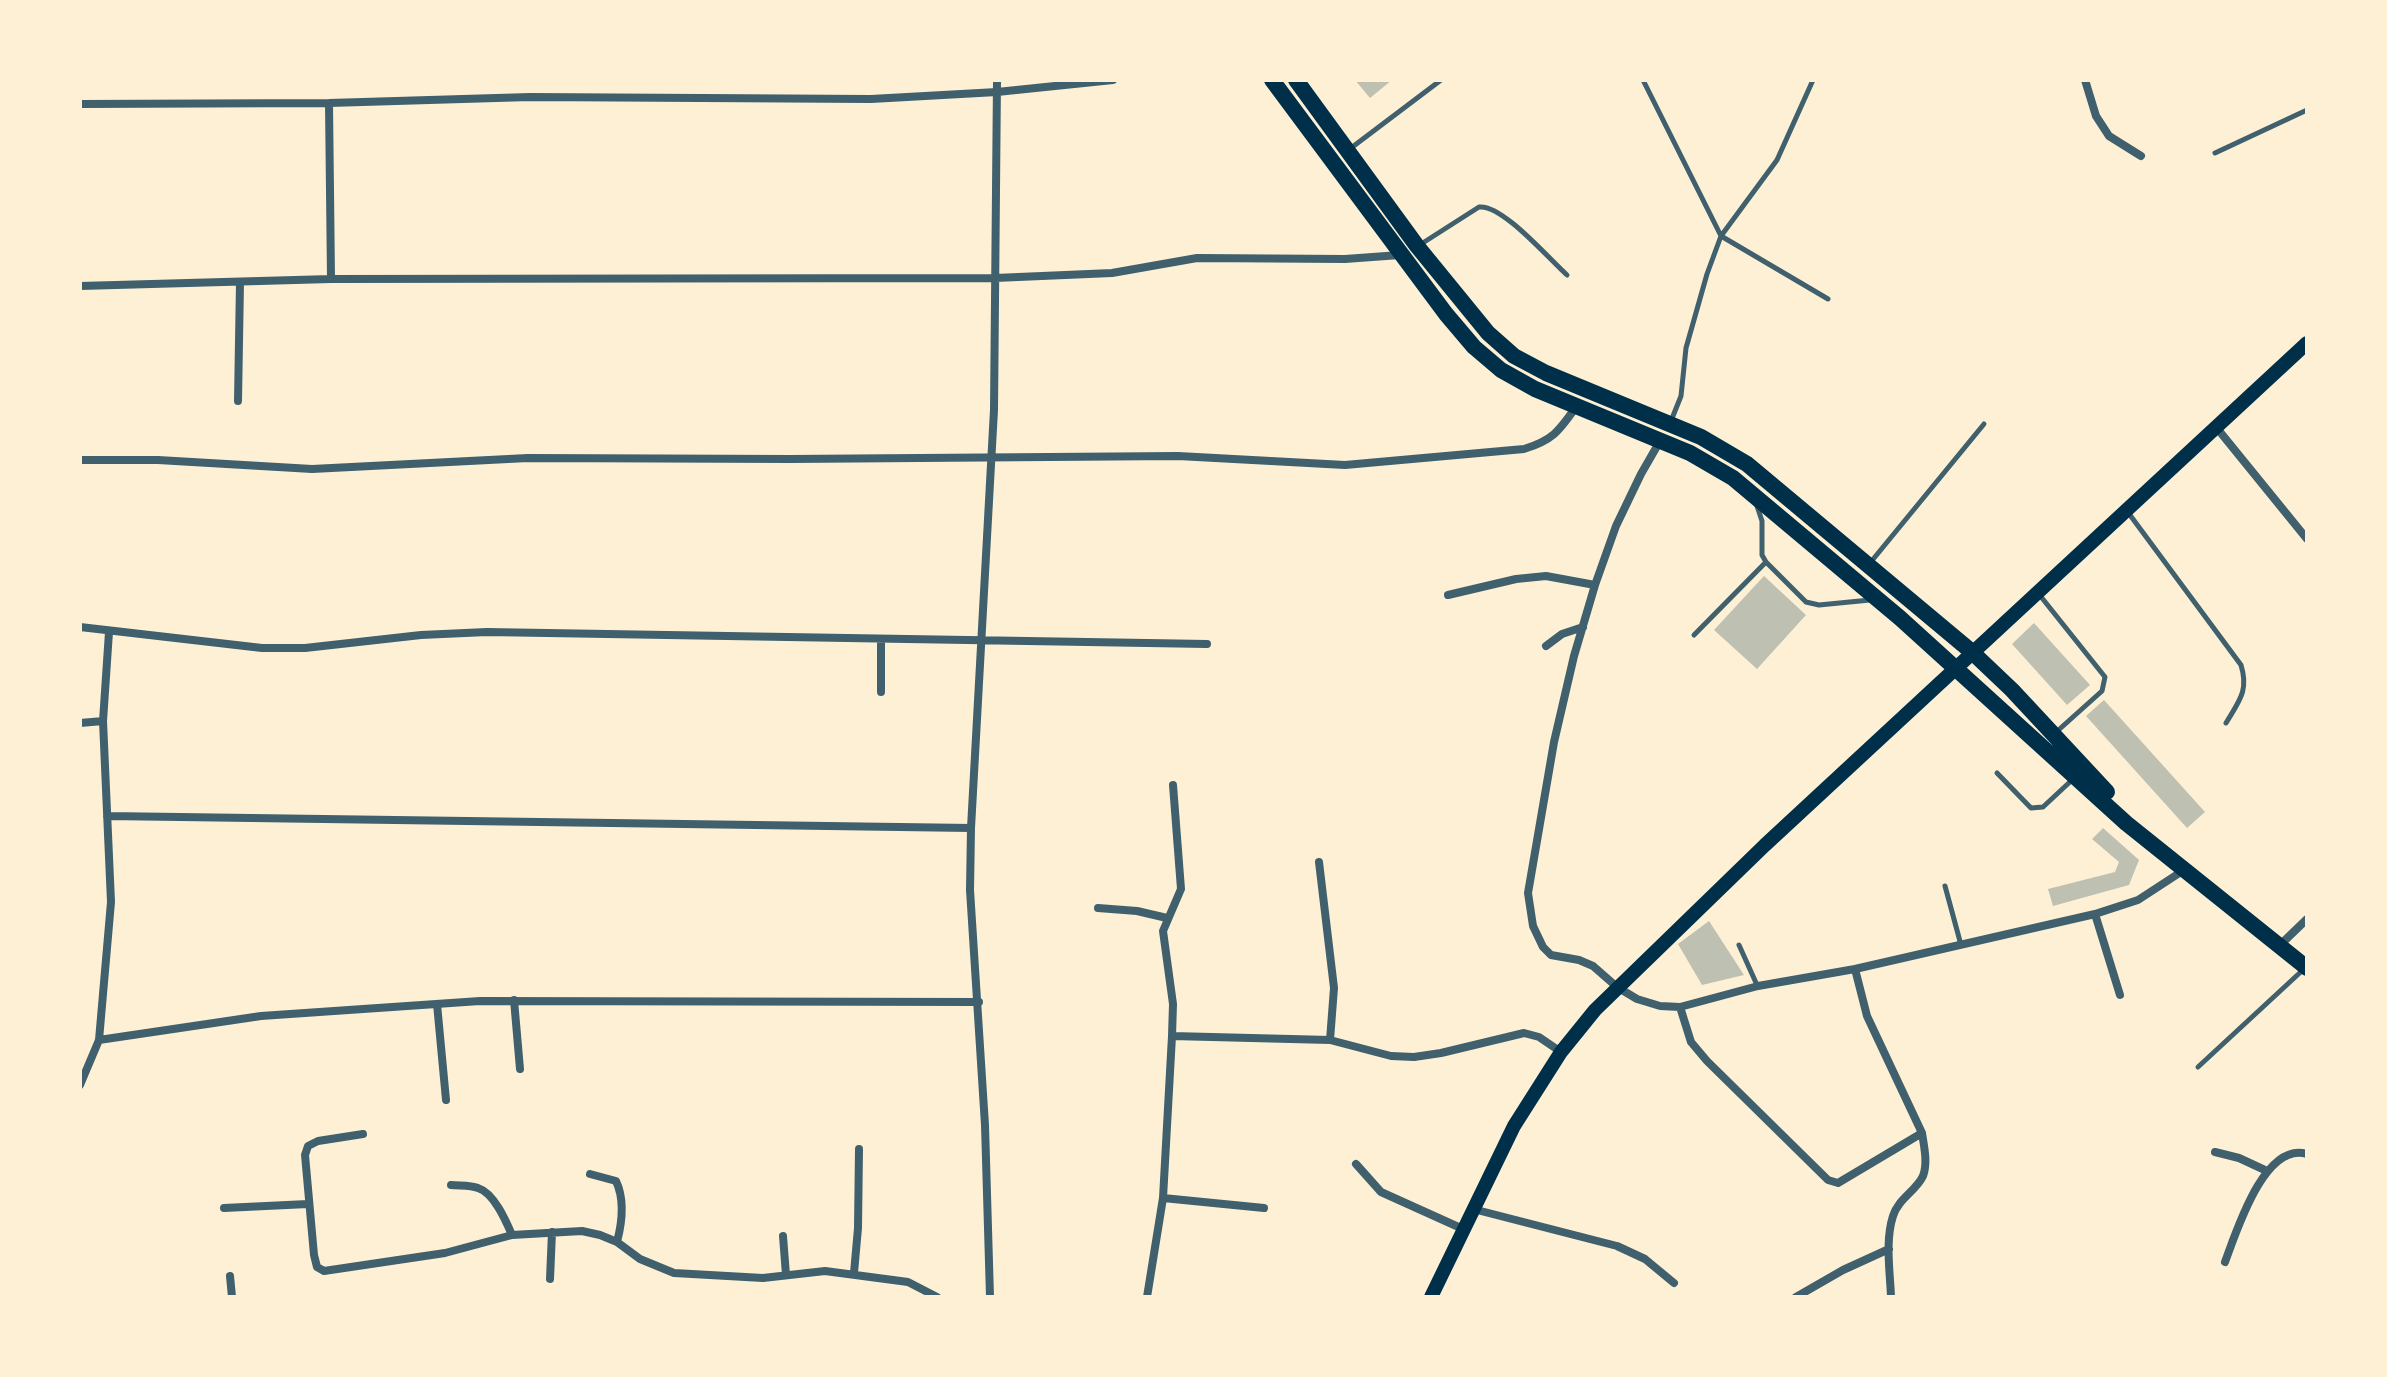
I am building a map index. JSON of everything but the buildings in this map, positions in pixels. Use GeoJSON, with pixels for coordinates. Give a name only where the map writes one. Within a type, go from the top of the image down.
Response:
{"type":"FeatureCollection","features":[{"type":"Feature","properties":{"kind":"main road"},"geometry":{"type":"LineString","coordinates":[[1272,80],[1400,255],[1474,347],[1501,370],[1576,407],[1661,440],[1715,466],[1878,599],[2126,823],[2306,968]]}},
{"type":"Feature","properties":{"kind":"main road"},"geometry":{"type":"LineString","coordinates":[[1296,80],[1417,246],[1488,333],[1514,356],[1585,391],[1701,437],[1747,464],[1972,652],[2184,870]]}},
{"type":"Feature","properties":{"kind":"main road"},"geometry":{"type":"LineString","coordinates":[[1332,163],[1347,151]]}},
{"type":"Feature","properties":{"kind":"main road"},"geometry":{"type":"LineString","coordinates":[[1400,255],[1417,246]]}},
{"type":"Feature","properties":{"kind":"main road"},"geometry":{"type":"LineString","coordinates":[[1431,1297],[1514,1126],[1561,1052],[1617,987],[1972,652],[2307,343]]}},
{"type":"Feature","properties":{"kind":"main road"},"geometry":{"type":"LineString","coordinates":[[1661,440],[1669,424]]}},
{"type":"Feature","properties":{"kind":"street"},"geometry":{"type":"LineString","coordinates":[[990,1297],[979,1002],[970,890],[991,457],[997,80]]}},
{"type":"Feature","properties":{"kind":"street"},"geometry":{"type":"LineString","coordinates":[[80,104],[329,103],[530,97],[871,99],[997,92],[1113,80]]}},
{"type":"Feature","properties":{"kind":"street"},"geometry":{"type":"LineString","coordinates":[[2085,80],[2096,116],[2109,136],[2141,156]]}},
{"type":"Feature","properties":{"kind":"street"},"geometry":{"type":"LineString","coordinates":[[329,103],[331,279]]}},
{"type":"Feature","properties":{"kind":"street"},"geometry":{"type":"LineString","coordinates":[[80,286],[331,279],[995,278],[1112,273],[1197,258],[1256,260],[1400,255]]}},
{"type":"Feature","properties":{"kind":"street"},"geometry":{"type":"LineString","coordinates":[[238,401],[240,282]]}},
{"type":"Feature","properties":{"kind":"street"},"geometry":{"type":"LineString","coordinates":[[80,460],[158,460],[312,469],[528,458],[1178,456],[1345,465],[1524,449],[1546,442],[1558,432],[1576,407]]}},
{"type":"Feature","properties":{"kind":"street"},"geometry":{"type":"LineString","coordinates":[[2216,427],[2307,539]]}},
{"type":"Feature","properties":{"kind":"street"},"geometry":{"type":"LineString","coordinates":[[1661,440],[1616,526],[1595,585],[1554,742],[1531,865],[1528,905],[1533,926],[1543,947],[1551,955],[1593,966],[1617,987],[1649,1003],[1680,1007],[1758,986],[1855,969],[2095,914],[2138,900],[2184,870]]}},
{"type":"Feature","properties":{"kind":"street"},"geometry":{"type":"LineString","coordinates":[[1448,595],[1516,579],[1546,576],[1595,585]]}},
{"type":"Feature","properties":{"kind":"street"},"geometry":{"type":"LineString","coordinates":[[80,627],[262,648],[305,648],[421,635],[487,632],[1207,644]]}},
{"type":"Feature","properties":{"kind":"street"},"geometry":{"type":"LineString","coordinates":[[1546,646],[1562,634],[1583,627]]}},
{"type":"Feature","properties":{"kind":"street"},"geometry":{"type":"LineString","coordinates":[[80,1085],[99,1040],[111,902],[103,721],[109,632]]}},
{"type":"Feature","properties":{"kind":"street"},"geometry":{"type":"LineString","coordinates":[[881,640],[881,692]]}},
{"type":"Feature","properties":{"kind":"street"},"geometry":{"type":"LineString","coordinates":[[80,723],[103,721]]}},
{"type":"Feature","properties":{"kind":"street"},"geometry":{"type":"LineString","coordinates":[[1147,1297],[1163,1198],[1172,1036],[1173,1004],[1164,944],[1167,918],[1181,889],[1173,785]]}},
{"type":"Feature","properties":{"kind":"street"},"geometry":{"type":"LineString","coordinates":[[107,816],[971,828]]}},
{"type":"Feature","properties":{"kind":"street"},"geometry":{"type":"LineString","coordinates":[[1319,862],[1334,988],[1330,1040]]}},
{"type":"Feature","properties":{"kind":"street"},"geometry":{"type":"LineString","coordinates":[[1098,908],[1137,911],[1167,918]]}},
{"type":"Feature","properties":{"kind":"street"},"geometry":{"type":"LineString","coordinates":[[2095,914],[2120,995]]}},
{"type":"Feature","properties":{"kind":"street"},"geometry":{"type":"LineString","coordinates":[[2279,946],[2307,919]]}},
{"type":"Feature","properties":{"kind":"street"},"geometry":{"type":"LineString","coordinates":[[1855,969],[1867,1016],[1922,1133],[1925,1153],[1922,1177],[1896,1209],[1892,1219],[1889,1249],[1891,1297]]}},
{"type":"Feature","properties":{"kind":"street"},"geometry":{"type":"LineString","coordinates":[[99,1040],[261,1016],[514,1000],[979,1002]]}},
{"type":"Feature","properties":{"kind":"street"},"geometry":{"type":"LineString","coordinates":[[514,1000],[520,1069]]}},
{"type":"Feature","properties":{"kind":"street"},"geometry":{"type":"LineString","coordinates":[[437,1004],[446,1100]]}},
{"type":"Feature","properties":{"kind":"street"},"geometry":{"type":"LineString","coordinates":[[1680,1007],[1691,1042],[1707,1061],[1828,1180],[1838,1183],[1922,1133]]}},
{"type":"Feature","properties":{"kind":"street"},"geometry":{"type":"LineString","coordinates":[[1172,1036],[1330,1040],[1391,1056],[1414,1057],[1524,1033],[1539,1037],[1561,1052]]}},
{"type":"Feature","properties":{"kind":"street"},"geometry":{"type":"LineString","coordinates":[[363,1134],[318,1141],[308,1146],[305,1155],[314,1255],[317,1267],[324,1271],[445,1253],[512,1235],[582,1231],[617,1242],[640,1259],[674,1273],[742,1278],[825,1271],[854,1273],[908,1282],[937,1297]]}},
{"type":"Feature","properties":{"kind":"street"},"geometry":{"type":"LineString","coordinates":[[854,1273],[859,1149]]}},
{"type":"Feature","properties":{"kind":"street"},"geometry":{"type":"LineString","coordinates":[[2215,1152],[2239,1158],[2267,1171]]}},
{"type":"Feature","properties":{"kind":"street"},"geometry":{"type":"LineString","coordinates":[[2225,1262],[2253,1191],[2267,1171],[2287,1157],[2302,1152],[2307,1154]]}},
{"type":"Feature","properties":{"kind":"street"},"geometry":{"type":"LineString","coordinates":[[1356,1164],[1381,1192],[1463,1229]]}},
{"type":"Feature","properties":{"kind":"street"},"geometry":{"type":"LineString","coordinates":[[590,1174],[616,1181],[621,1192],[621,1228],[617,1242]]}},
{"type":"Feature","properties":{"kind":"street"},"geometry":{"type":"LineString","coordinates":[[451,1185],[479,1188],[486,1192],[506,1220],[512,1235]]}},
{"type":"Feature","properties":{"kind":"street"},"geometry":{"type":"LineString","coordinates":[[1163,1198],[1264,1208]]}},
{"type":"Feature","properties":{"kind":"street"},"geometry":{"type":"LineString","coordinates":[[224,1208],[308,1204]]}},
{"type":"Feature","properties":{"kind":"street"},"geometry":{"type":"LineString","coordinates":[[1473,1209],[1617,1246],[1645,1259],[1674,1283]]}},
{"type":"Feature","properties":{"kind":"street"},"geometry":{"type":"LineString","coordinates":[[550,1279],[552,1232]]}},
{"type":"Feature","properties":{"kind":"street"},"geometry":{"type":"LineString","coordinates":[[783,1236],[786,1275]]}},
{"type":"Feature","properties":{"kind":"street"},"geometry":{"type":"LineString","coordinates":[[1796,1297],[1843,1270],[1889,1249]]}},
{"type":"Feature","properties":{"kind":"street"},"geometry":{"type":"LineString","coordinates":[[230,1276],[232,1297]]}},
{"type":"Feature","properties":{"kind":"lane"},"geometry":{"type":"LineString","coordinates":[[1347,151],[1441,80]]}},
{"type":"Feature","properties":{"kind":"lane"},"geometry":{"type":"LineString","coordinates":[[1643,80],[1721,236],[1828,299]]}},
{"type":"Feature","properties":{"kind":"lane"},"geometry":{"type":"LineString","coordinates":[[1669,424],[1681,396],[1686,348],[1702,289],[1721,236],[1777,160],[1813,80]]}},
{"type":"Feature","properties":{"kind":"lane"},"geometry":{"type":"LineString","coordinates":[[2215,153],[2307,110]]}},
{"type":"Feature","properties":{"kind":"lane"},"geometry":{"type":"LineString","coordinates":[[1417,246],[1479,207],[1489,206],[1502,214],[1567,275]]}},
{"type":"Feature","properties":{"kind":"lane"},"geometry":{"type":"LineString","coordinates":[[1869,564],[1984,424]]}},
{"type":"Feature","properties":{"kind":"lane"},"geometry":{"type":"LineString","coordinates":[[1753,495],[1762,521],[1762,555],[1806,602],[1819,605],[1878,599]]}},
{"type":"Feature","properties":{"kind":"lane"},"geometry":{"type":"LineString","coordinates":[[2126,510],[2241,665],[2245,678],[2244,692],[2226,723]]}},
{"type":"Feature","properties":{"kind":"lane"},"geometry":{"type":"LineString","coordinates":[[1694,635],[1766,562]]}},
{"type":"Feature","properties":{"kind":"lane"},"geometry":{"type":"LineString","coordinates":[[2037,592],[2105,677],[2102,691],[2053,734]]}},
{"type":"Feature","properties":{"kind":"lane"},"geometry":{"type":"LineString","coordinates":[[1997,773],[2031,808],[2043,807],[2076,776]]}},
{"type":"Feature","properties":{"kind":"lane"},"geometry":{"type":"LineString","coordinates":[[1945,886],[1961,945]]}},
{"type":"Feature","properties":{"kind":"lane"},"geometry":{"type":"LineString","coordinates":[[1739,945],[1758,986]]}},
{"type":"Feature","properties":{"kind":"lane"},"geometry":{"type":"LineString","coordinates":[[2198,1067],[2306,968]]}}]}
